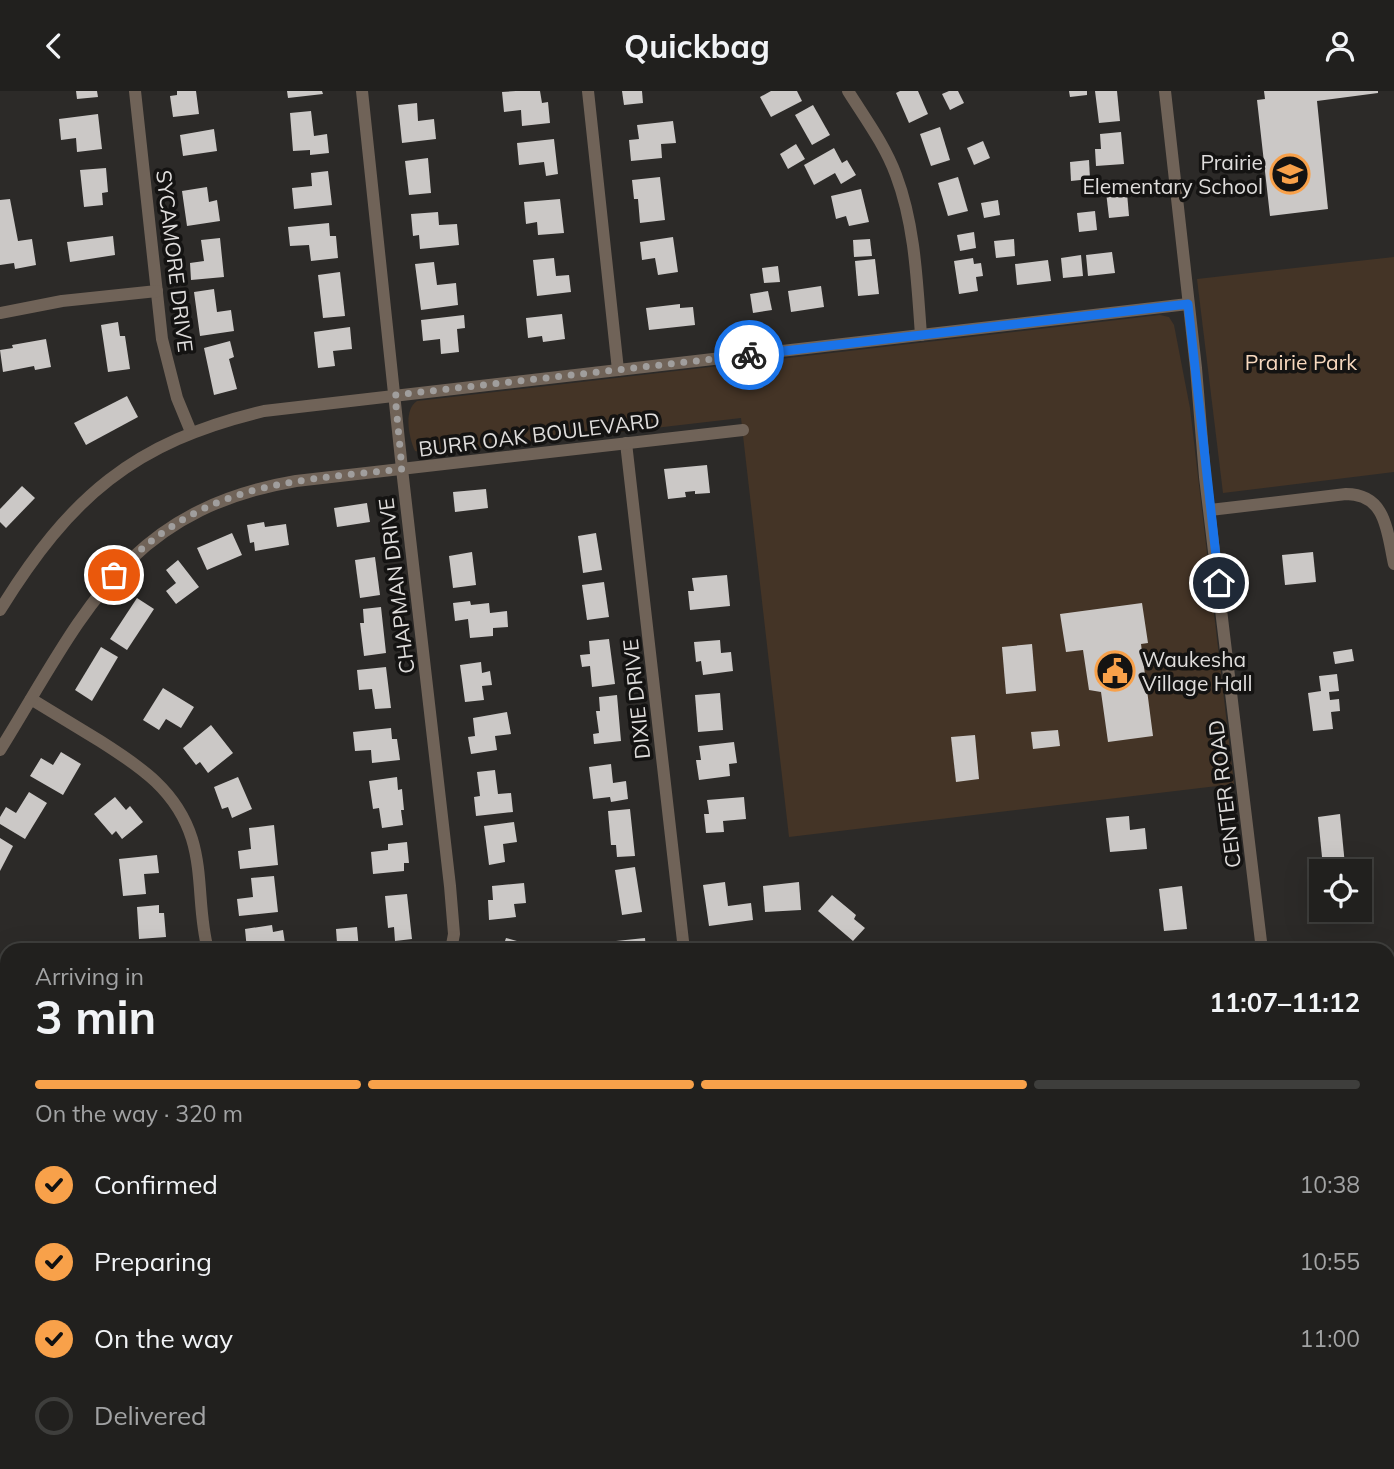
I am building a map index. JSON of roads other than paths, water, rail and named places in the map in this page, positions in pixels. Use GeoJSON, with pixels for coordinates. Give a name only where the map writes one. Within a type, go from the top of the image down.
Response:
{"type":"FeatureCollection","features":[{"type":"Feature","properties":{"kind":"street","name":"SYCAMORE DRIVE"},"geometry":{"type":"LineString","coordinates":[[135,91],[165,353],[177,398],[191,432]]}},
{"type":"Feature","properties":{"kind":"street","name":"CHAPMAN DRIVE"},"geometry":{"type":"LineString","coordinates":[[362,91],[450,886],[452,943]]}},
{"type":"Feature","properties":{"kind":"street"},"geometry":{"type":"LineString","coordinates":[[588,91],[618,370]]}},
{"type":"Feature","properties":{"kind":"street"},"geometry":{"type":"LineString","coordinates":[[848,91],[896,173],[905,203],[922,335]]}},
{"type":"Feature","properties":{"kind":"street","name":"CENTER ROAD"},"geometry":{"type":"LineString","coordinates":[[1165,91],[1210,510],[1261,943]]}},
{"type":"Feature","properties":{"kind":"street"},"geometry":{"type":"LineString","coordinates":[[0,313],[62,301],[157,291]]}},
{"type":"Feature","properties":{"kind":"street"},"geometry":{"type":"LineString","coordinates":[[0,610],[37,552],[83,500],[139,458],[191,432],[225,420],[264,411],[395,395],[1188,304]]}},
{"type":"Feature","properties":{"kind":"street","name":"BURR OAK BOULEVARD"},"geometry":{"type":"LineString","coordinates":[[0,750],[101,590],[128,560],[165,529],[212,503],[265,486],[743,430]]}},
{"type":"Feature","properties":{"kind":"street","name":"DIXIE DRIVE"},"geometry":{"type":"LineString","coordinates":[[626,443],[683,943]]}},
{"type":"Feature","properties":{"kind":"street"},"geometry":{"type":"LineString","coordinates":[[1210,510],[1346,494],[1364,496],[1381,512],[1394,564]]}},
{"type":"Feature","properties":{"kind":"street"},"geometry":{"type":"LineString","coordinates":[[31,699],[138,765],[155,778],[170,796],[183,816],[192,840],[207,943]]}},
{"type":"Feature","properties":{"kind":"place","name":"Prairie Elementary School"},"geometry":{"type":"Point","coordinates":[1290,174]}},
{"type":"Feature","properties":{"kind":"place","name":"Waukesha Village Hall"},"geometry":{"type":"Point","coordinates":[1115,671]}},
{"type":"Feature","properties":{"kind":"park label","name":"Prairie Park"},"geometry":{"type":"Point","coordinates":[1301,362]}}]}
